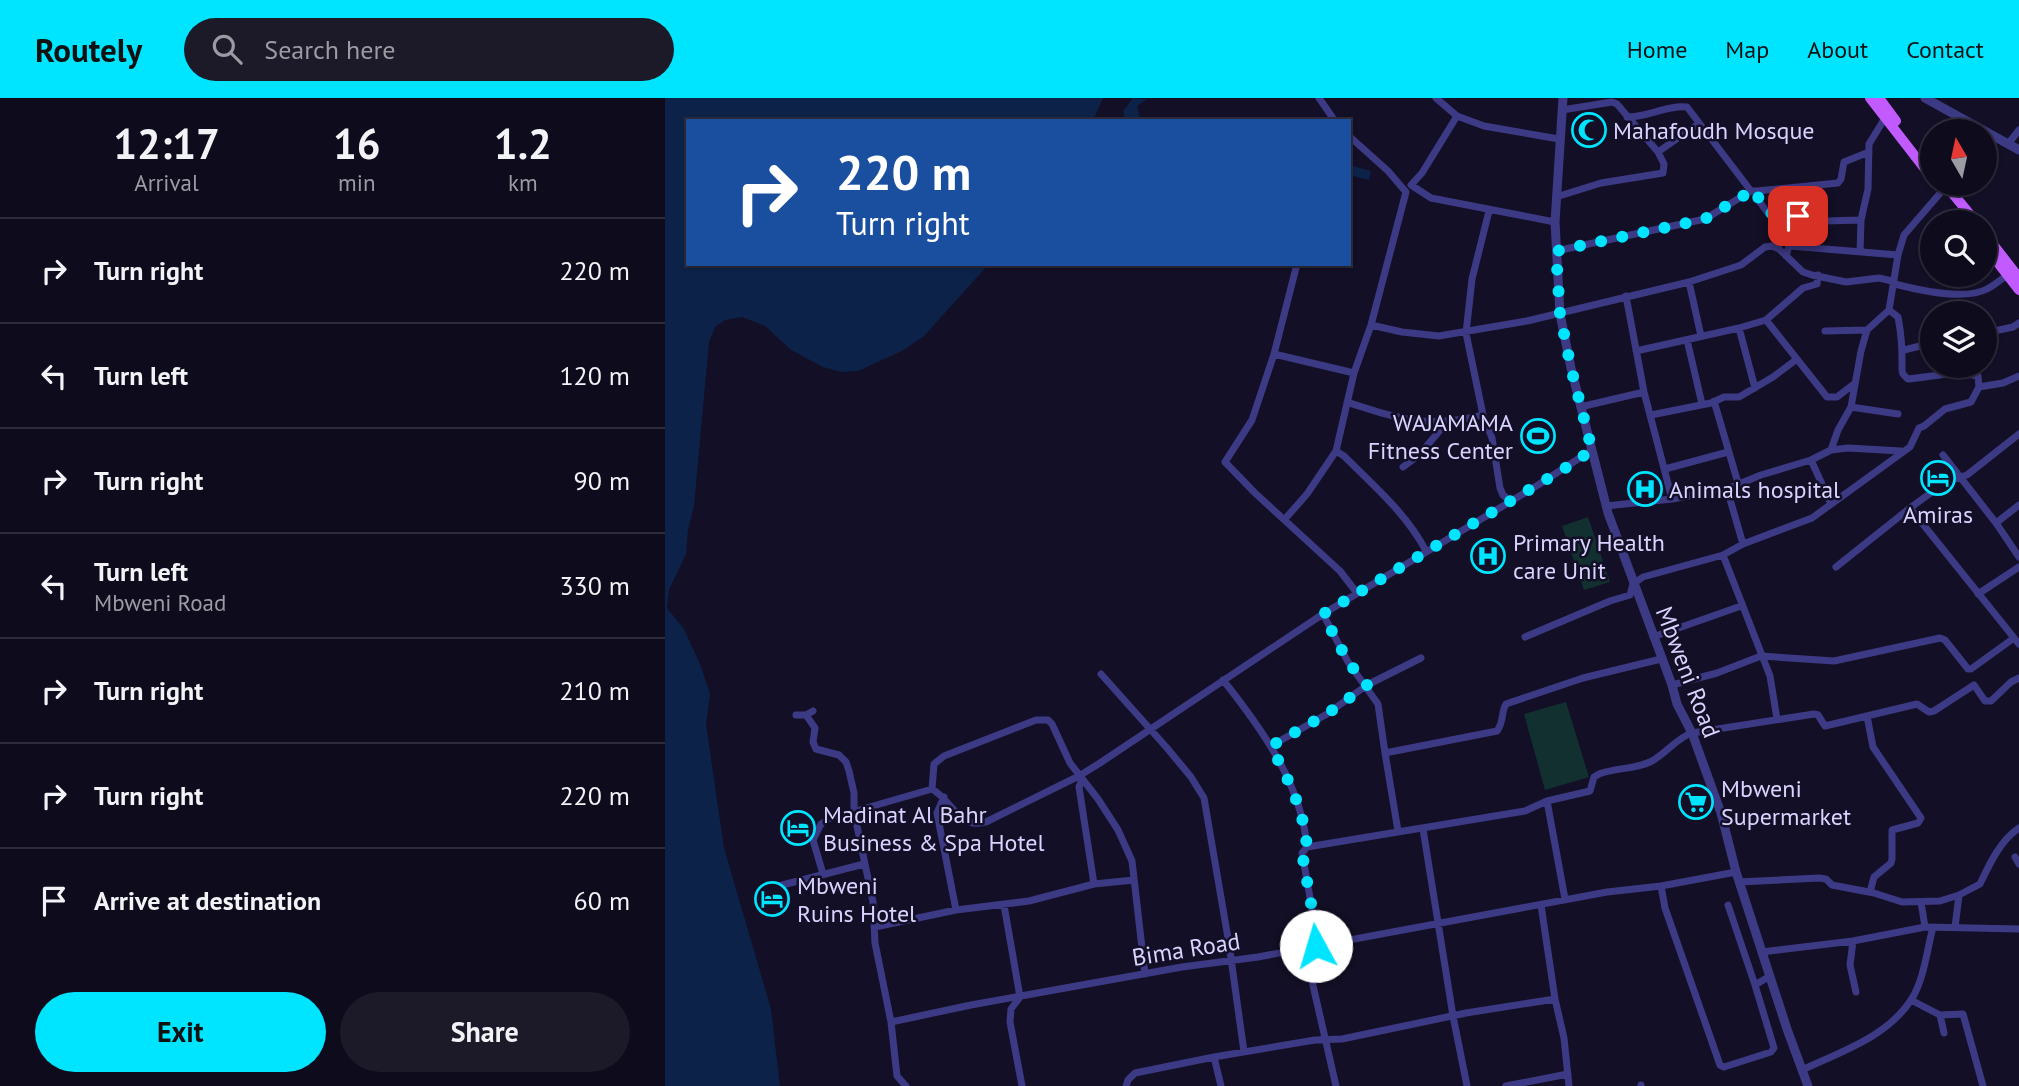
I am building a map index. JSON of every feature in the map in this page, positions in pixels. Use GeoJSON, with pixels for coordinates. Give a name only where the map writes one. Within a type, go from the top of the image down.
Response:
{"type":"FeatureCollection","features":[{"type":"Feature","properties":{"kind":"main road"},"geometry":{"type":"LineString","coordinates":[[1870,98],[1920,163]]}},
{"type":"Feature","properties":{"kind":"main road"},"geometry":{"type":"LineString","coordinates":[[1879,98],[1920,151]]}},
{"type":"Feature","properties":{"kind":"main road"},"geometry":{"type":"LineString","coordinates":[[1951,196],[1964,210]]}},
{"type":"Feature","properties":{"kind":"main road"},"geometry":{"type":"LineString","coordinates":[[1997,252],[2013,275],[2019,290]]}},
{"type":"Feature","properties":{"kind":"main road"},"geometry":{"type":"LineString","coordinates":[[1997,258],[2013,275]]}},
{"type":"Feature","properties":{"kind":"street"},"geometry":{"type":"LineString","coordinates":[[1319,98],[1334,119]]}},
{"type":"Feature","properties":{"kind":"street"},"geometry":{"type":"LineString","coordinates":[[1436,98],[1457,116],[1484,126],[1559,139]]}},
{"type":"Feature","properties":{"kind":"street","name":"Mbweni Road"},"geometry":{"type":"LineString","coordinates":[[1563,98],[1556,197],[1556,251],[1560,314],[1580,407],[1606,506],[1677,704],[1692,733],[1720,813],[1737,877],[1808,1086]]}},
{"type":"Feature","properties":{"kind":"street"},"geometry":{"type":"LineString","coordinates":[[1925,98],[2019,150]]}},
{"type":"Feature","properties":{"kind":"street"},"geometry":{"type":"LineString","coordinates":[[1556,197],[1601,183],[1663,173],[1664,164],[1658,152],[1621,108],[1612,102],[1562,110]]}},
{"type":"Feature","properties":{"kind":"street"},"geometry":{"type":"LineString","coordinates":[[1627,117],[1684,107],[1690,109],[1698,124],[1704,127],[1769,213],[1825,221],[1861,220]]}},
{"type":"Feature","properties":{"kind":"street"},"geometry":{"type":"LineString","coordinates":[[1285,519],[1307,494],[1336,451],[1354,373],[1371,325],[1408,188],[1422,173],[1457,116]]}},
{"type":"Feature","properties":{"kind":"street"},"geometry":{"type":"LineString","coordinates":[[1860,252],[1861,220],[1868,189],[1869,144],[1885,118]]}},
{"type":"Feature","properties":{"kind":"street"},"geometry":{"type":"LineString","coordinates":[[1658,152],[1698,124]]}},
{"type":"Feature","properties":{"kind":"street"},"geometry":{"type":"LineString","coordinates":[[2008,144],[2019,130]]}},
{"type":"Feature","properties":{"kind":"street"},"geometry":{"type":"LineString","coordinates":[[1351,138],[1408,188],[1431,198],[1555,222]]}},
{"type":"Feature","properties":{"kind":"street"},"geometry":{"type":"LineString","coordinates":[[1556,251],[1705,219],[1754,191],[1838,183],[1844,162],[1869,152]]}},
{"type":"Feature","properties":{"kind":"street"},"geometry":{"type":"LineString","coordinates":[[1831,450],[1838,429],[1851,407],[1867,330],[1889,310],[1904,235],[1933,196]]}},
{"type":"Feature","properties":{"kind":"street"},"geometry":{"type":"LineString","coordinates":[[1489,211],[1472,279],[1466,333],[1483,415],[1492,438],[1500,488],[1510,501]]}},
{"type":"Feature","properties":{"kind":"street"},"geometry":{"type":"LineString","coordinates":[[1371,325],[1439,336],[1466,333],[1560,314],[1689,282],[1741,265],[1765,247],[1772,246],[1779,248],[1804,272],[1846,282],[1879,278],[1937,294],[1988,289],[2013,275]]}},
{"type":"Feature","properties":{"kind":"street"},"geometry":{"type":"LineString","coordinates":[[1786,256],[1789,246],[1898,255]]}},
{"type":"Feature","properties":{"kind":"street"},"geometry":{"type":"LineString","coordinates":[[1296,266],[1274,354],[1252,420],[1225,462],[1340,571],[1357,593]]}},
{"type":"Feature","properties":{"kind":"street"},"geometry":{"type":"LineString","coordinates":[[1636,351],[1766,320],[1803,288],[1817,284],[1818,275]]}},
{"type":"Feature","properties":{"kind":"street"},"geometry":{"type":"LineString","coordinates":[[1689,282],[1701,337]]}},
{"type":"Feature","properties":{"kind":"street"},"geometry":{"type":"LineString","coordinates":[[1626,296],[1644,392],[1672,499]]}},
{"type":"Feature","properties":{"kind":"street"},"geometry":{"type":"LineString","coordinates":[[1525,637],[1630,595],[1633,584],[1643,577],[1723,555],[1743,544],[1812,518],[1910,447],[1919,428],[1945,409],[1971,402],[1979,387],[1978,376],[1945,373],[1908,379],[1903,373],[1904,350],[1898,317],[1889,310]]}},
{"type":"Feature","properties":{"kind":"street"},"geometry":{"type":"LineString","coordinates":[[1766,320],[1827,397],[1837,397],[1854,384]]}},
{"type":"Feature","properties":{"kind":"street"},"geometry":{"type":"LineString","coordinates":[[1997,330],[2019,323]]}},
{"type":"Feature","properties":{"kind":"street"},"geometry":{"type":"LineString","coordinates":[[1739,328],[1755,388]]}},
{"type":"Feature","properties":{"kind":"street"},"geometry":{"type":"LineString","coordinates":[[1825,331],[1867,330]]}},
{"type":"Feature","properties":{"kind":"street"},"geometry":{"type":"LineString","coordinates":[[1687,340],[1702,404]]}},
{"type":"Feature","properties":{"kind":"street"},"geometry":{"type":"LineString","coordinates":[[1904,350],[1920,346]]}},
{"type":"Feature","properties":{"kind":"street"},"geometry":{"type":"LineString","coordinates":[[1274,354],[1354,373]]}},
{"type":"Feature","properties":{"kind":"street"},"geometry":{"type":"LineString","coordinates":[[1651,415],[1724,397],[1739,397],[1797,359]]}},
{"type":"Feature","properties":{"kind":"street"},"geometry":{"type":"LineString","coordinates":[[1979,387],[2003,383],[2019,376]]}},
{"type":"Feature","properties":{"kind":"street"},"geometry":{"type":"LineString","coordinates":[[1580,407],[1644,392]]}},
{"type":"Feature","properties":{"kind":"street"},"geometry":{"type":"LineString","coordinates":[[1714,401],[1738,483]]}},
{"type":"Feature","properties":{"kind":"street"},"geometry":{"type":"LineString","coordinates":[[1347,402],[1402,420],[1447,422],[1483,415]]}},
{"type":"Feature","properties":{"kind":"street"},"geometry":{"type":"LineString","coordinates":[[1851,407],[1898,414]]}},
{"type":"Feature","properties":{"kind":"street"},"geometry":{"type":"LineString","coordinates":[[1403,467],[1419,455],[1447,422]]}},
{"type":"Feature","properties":{"kind":"street"},"geometry":{"type":"LineString","coordinates":[[1836,567],[1947,481],[1967,475],[2019,434]]}},
{"type":"Feature","properties":{"kind":"street"},"geometry":{"type":"LineString","coordinates":[[1606,506],[1672,499],[1727,489],[1811,460],[1831,450],[1848,448],[1901,452]]}},
{"type":"Feature","properties":{"kind":"street"},"geometry":{"type":"LineString","coordinates":[[932,789],[944,797],[965,820],[971,824],[980,824],[1080,778],[1323,614],[1592,450]]}},
{"type":"Feature","properties":{"kind":"street"},"geometry":{"type":"LineString","coordinates":[[1336,451],[1400,513],[1426,551]]}},
{"type":"Feature","properties":{"kind":"street"},"geometry":{"type":"LineString","coordinates":[[1665,469],[1728,452]]}},
{"type":"Feature","properties":{"kind":"street"},"geometry":{"type":"LineString","coordinates":[[1943,455],[2019,557]]}},
{"type":"Feature","properties":{"kind":"street"},"geometry":{"type":"LineString","coordinates":[[1811,460],[1831,504]]}},
{"type":"Feature","properties":{"kind":"street"},"geometry":{"type":"LineString","coordinates":[[1727,489],[1743,544]]}},
{"type":"Feature","properties":{"kind":"street"},"geometry":{"type":"LineString","coordinates":[[1996,523],[2019,505]]}},
{"type":"Feature","properties":{"kind":"street"},"geometry":{"type":"LineString","coordinates":[[1910,508],[2017,641],[1971,669]]}},
{"type":"Feature","properties":{"kind":"street"},"geometry":{"type":"LineString","coordinates":[[1723,555],[1770,676],[1777,719]]}},
{"type":"Feature","properties":{"kind":"street"},"geometry":{"type":"LineString","coordinates":[[1978,594],[2019,566]]}},
{"type":"Feature","properties":{"kind":"street"},"geometry":{"type":"LineString","coordinates":[[1653,637],[1741,606]]}},
{"type":"Feature","properties":{"kind":"street"},"geometry":{"type":"LineString","coordinates":[[1323,614],[1348,662],[1367,685],[1380,711],[1398,831]]}},
{"type":"Feature","properties":{"kind":"street"},"geometry":{"type":"LineString","coordinates":[[1672,685],[1717,673],[1761,656],[1834,661],[1940,638],[1945,640],[1971,669],[1974,685],[1987,702],[2019,678]]}},
{"type":"Feature","properties":{"kind":"street"},"geometry":{"type":"LineString","coordinates":[[1271,746],[1327,714],[1367,685],[1421,658]]}},
{"type":"Feature","properties":{"kind":"street"},"geometry":{"type":"LineString","coordinates":[[1385,753],[1497,731],[1502,725],[1503,708],[1506,704],[1583,678],[1661,659]]}},
{"type":"Feature","properties":{"kind":"street"},"geometry":{"type":"LineString","coordinates":[[1101,674],[1191,777],[1203,798],[1214,847],[1244,1052]]}},
{"type":"Feature","properties":{"kind":"street"},"geometry":{"type":"LineString","coordinates":[[1223,680],[1249,712],[1271,746],[1301,809],[1307,847]]}},
{"type":"Feature","properties":{"kind":"street"},"geometry":{"type":"LineString","coordinates":[[1336,1086],[1312,981],[1310,961],[1316,946],[1316,931],[1302,853],[1307,847],[1525,811],[1547,801],[1590,791],[1594,777],[1599,774],[1650,762],[1685,735],[1692,733],[1814,714],[1818,715],[1825,726],[1917,704],[1929,712],[1974,685]]}},
{"type":"Feature","properties":{"kind":"street"},"geometry":{"type":"LineString","coordinates":[[796,715],[810,713],[815,728],[813,742],[816,750],[839,755],[846,762],[873,902],[877,960],[891,1023],[897,1076],[906,1086]]}},
{"type":"Feature","properties":{"kind":"street"},"geometry":{"type":"LineString","coordinates":[[1867,716],[1873,747],[1921,818],[1918,823],[1892,830],[1891,863],[1874,877],[1870,892]]}},
{"type":"Feature","properties":{"kind":"street"},"geometry":{"type":"LineString","coordinates":[[932,789],[934,764],[944,756],[1043,719],[1052,724],[1063,750],[1118,830],[1132,861],[1146,974]]}},
{"type":"Feature","properties":{"kind":"street"},"geometry":{"type":"LineString","coordinates":[[1080,778],[1079,787],[1094,884]]}},
{"type":"Feature","properties":{"kind":"street"},"geometry":{"type":"LineString","coordinates":[[823,874],[813,840],[815,832],[828,820],[932,789]]}},
{"type":"Feature","properties":{"kind":"street"},"geometry":{"type":"LineString","coordinates":[[944,797],[937,813],[956,910]]}},
{"type":"Feature","properties":{"kind":"street"},"geometry":{"type":"LineString","coordinates":[[1547,801],[1565,899]]}},
{"type":"Feature","properties":{"kind":"street"},"geometry":{"type":"LineString","coordinates":[[1955,927],[1959,895],[1980,884],[1988,864],[2011,834],[2019,828]]}},
{"type":"Feature","properties":{"kind":"street"},"geometry":{"type":"LineString","coordinates":[[1423,829],[1467,1086]]}},
{"type":"Feature","properties":{"kind":"street"},"geometry":{"type":"LineString","coordinates":[[763,890],[864,864]]}},
{"type":"Feature","properties":{"kind":"street","name":"Bima Road"},"geometry":{"type":"LineString","coordinates":[[891,1023],[1020,997],[1607,892],[1737,877],[1826,879],[1832,885],[1870,892],[1902,902],[1940,901],[1959,895]]}},
{"type":"Feature","properties":{"kind":"street"},"geometry":{"type":"LineString","coordinates":[[874,928],[956,910],[1029,901],[1094,884],[1134,880]]}},
{"type":"Feature","properties":{"kind":"street"},"geometry":{"type":"LineString","coordinates":[[1661,886],[1665,908],[1708,1034],[1720,1065],[1724,1067],[1771,1052],[1774,1048],[1728,905]]}},
{"type":"Feature","properties":{"kind":"street"},"geometry":{"type":"LineString","coordinates":[[1802,1070],[1878,1033],[1911,1000],[1923,970],[1929,927],[1921,902]]}},
{"type":"Feature","properties":{"kind":"street"},"geometry":{"type":"LineString","coordinates":[[1004,905],[1020,997],[1011,1009],[1010,1022],[1022,1086]]}},
{"type":"Feature","properties":{"kind":"street"},"geometry":{"type":"LineString","coordinates":[[1541,905],[1555,999],[1564,1038],[1569,1086]]}},
{"type":"Feature","properties":{"kind":"street"},"geometry":{"type":"LineString","coordinates":[[1762,952],[1853,941],[1929,927],[2019,929]]}},
{"type":"Feature","properties":{"kind":"street"},"geometry":{"type":"LineString","coordinates":[[1853,941],[1850,965],[1856,992]]}},
{"type":"Feature","properties":{"kind":"street"},"geometry":{"type":"LineString","coordinates":[[1755,985],[1770,976]]}},
{"type":"Feature","properties":{"kind":"street"},"geometry":{"type":"LineString","coordinates":[[1126,1086],[1135,1073],[1244,1052],[1342,1040],[1496,1007],[1555,999]]}},
{"type":"Feature","properties":{"kind":"street"},"geometry":{"type":"LineString","coordinates":[[1911,1000],[1940,1015],[1963,1014],[1983,1086]]}},
{"type":"Feature","properties":{"kind":"street"},"geometry":{"type":"LineString","coordinates":[[1940,1015],[1944,1033]]}},
{"type":"Feature","properties":{"kind":"street"},"geometry":{"type":"LineString","coordinates":[[1214,1057],[1221,1086]]}},
{"type":"Feature","properties":{"kind":"street"},"geometry":{"type":"LineString","coordinates":[[1506,1086],[1568,1074]]}},
{"type":"Feature","properties":{"kind":"green space"},"geometry":{"type":"Polygon","coordinates":[[[1588,517],[1610,582],[1584,590],[1562,526],[1588,517]]]}},
{"type":"Feature","properties":{"kind":"green space"},"geometry":{"type":"Polygon","coordinates":[[[1566,702],[1589,777],[1545,790],[1524,714],[1566,702]]]}},
{"type":"Feature","properties":{"kind":"water"},"geometry":{"type":"Polygon","coordinates":[[[665,98],[1103,98],[1094,119],[686,119],[686,266],[987,266],[924,336],[902,351],[858,371],[841,372],[823,367],[791,350],[765,326],[742,317],[725,320],[715,327],[709,342],[694,506],[686,554],[669,590],[667,608],[684,629],[710,694],[706,724],[724,848],[771,1009],[780,1086],[665,1086],[665,98]]]}},
{"type":"Feature","properties":{"kind":"water"},"geometry":{"type":"Polygon","coordinates":[[[1133,98],[1147,99],[1137,106],[1140,119],[1125,119],[1123,111],[1133,98]]]}},
{"type":"Feature","properties":{"kind":"water"},"geometry":{"type":"Polygon","coordinates":[[[1351,166],[1371,171],[1369,180],[1351,176],[1351,166]]]}},
{"type":"Feature","properties":{"kind":"place","name":"Mahafoudh Mosque"},"geometry":{"type":"Point","coordinates":[1589,130]}},
{"type":"Feature","properties":{"kind":"place","name":"WAJAMAMA Fitness Center"},"geometry":{"type":"Point","coordinates":[1538,436]}},
{"type":"Feature","properties":{"kind":"place","name":"Amiras"},"geometry":{"type":"Point","coordinates":[1938,478]}},
{"type":"Feature","properties":{"kind":"place","name":"Animals hospital"},"geometry":{"type":"Point","coordinates":[1645,489]}},
{"type":"Feature","properties":{"kind":"place","name":"Primary Health care Unit"},"geometry":{"type":"Point","coordinates":[1488,556]}},
{"type":"Feature","properties":{"kind":"place","name":"Mbweni Supermarket"},"geometry":{"type":"Point","coordinates":[1696,802]}},
{"type":"Feature","properties":{"kind":"place","name":"Madinat Al Bahr Business & Spa Hotel"},"geometry":{"type":"Point","coordinates":[798,828]}},
{"type":"Feature","properties":{"kind":"place","name":"Mbweni Ruins Hotel"},"geometry":{"type":"Point","coordinates":[772,899]}},
{"type":"Feature","properties":{"kind":"route"},"geometry":{"type":"LineString","coordinates":[[1316,946],[1316,931],[1302,853],[1307,847],[1305,822],[1271,746],[1327,714],[1367,685],[1348,662],[1323,614],[1592,450],[1560,314],[1556,251],[1705,219],[1751,191],[1757,191],[1759,201],[1769,213],[1798,216]]}}]}
